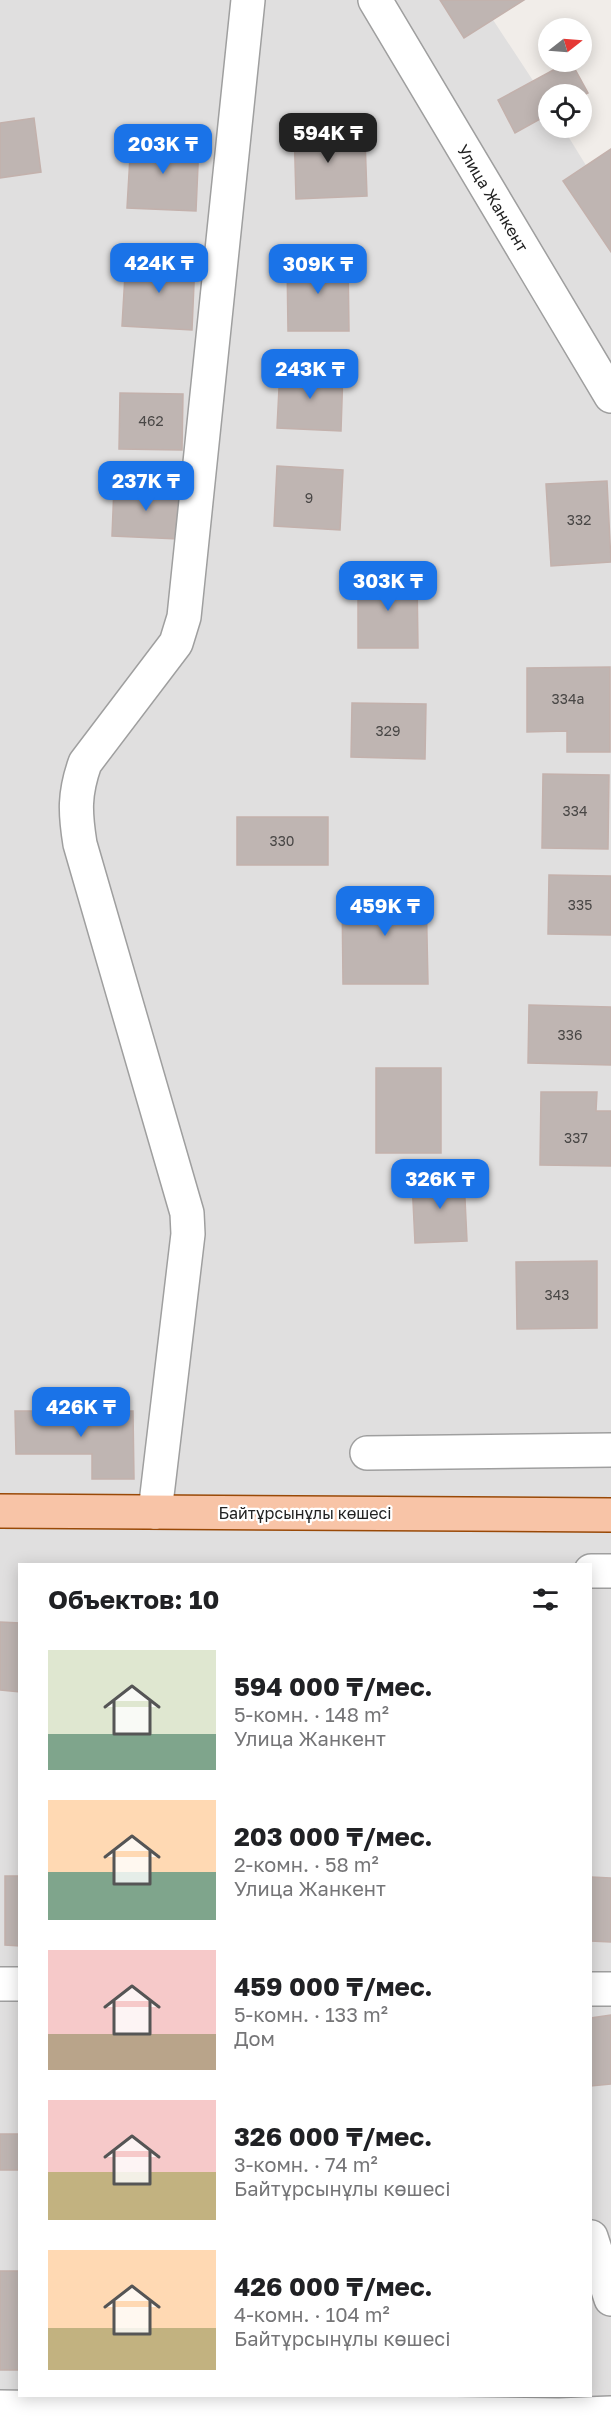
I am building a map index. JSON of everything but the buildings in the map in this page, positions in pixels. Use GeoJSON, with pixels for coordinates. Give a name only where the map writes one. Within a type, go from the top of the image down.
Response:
{"type":"FeatureCollection","features":[{"type":"Feature","properties":{"kind":"main road","name":"Байтұрсынұлы көшесі"},"geometry":{"type":"LineString","coordinates":[[0,1511],[611,1515]]}},
{"type":"Feature","properties":{"kind":"street"},"geometry":{"type":"LineString","coordinates":[[155,1512],[188,1234],[187,1213],[80,844],[75,814],[76,795],[85,763],[176,643],[184,617],[248,0]]}},
{"type":"Feature","properties":{"kind":"street","name":"Улица Жанкент"},"geometry":{"type":"LineString","coordinates":[[375,0],[611,396]]}},
{"type":"Feature","properties":{"kind":"street"},"geometry":{"type":"LineString","coordinates":[[367,1453],[611,1450]]}},
{"type":"Feature","properties":{"kind":"street"},"geometry":{"type":"LineString","coordinates":[[592,1571],[611,1571]]}},
{"type":"Feature","properties":{"kind":"street"},"geometry":{"type":"LineString","coordinates":[[0,1984],[18,1984]]}},
{"type":"Feature","properties":{"kind":"street"},"geometry":{"type":"LineString","coordinates":[[592,1989],[611,1989]]}},
{"type":"Feature","properties":{"kind":"street"},"geometry":{"type":"LineString","coordinates":[[592,2240],[611,2299]]}},
{"type":"Feature","properties":{"kind":"street"},"geometry":{"type":"LineString","coordinates":[[0,2407],[559,2415],[611,2413]]}},
{"type":"Feature","properties":{"kind":"shaded area"},"geometry":{"type":"Polygon","coordinates":[[[0,0],[480,0],[538,88],[538,138],[569,138],[611,206],[611,2416],[0,2416],[0,0]]]}}]}
